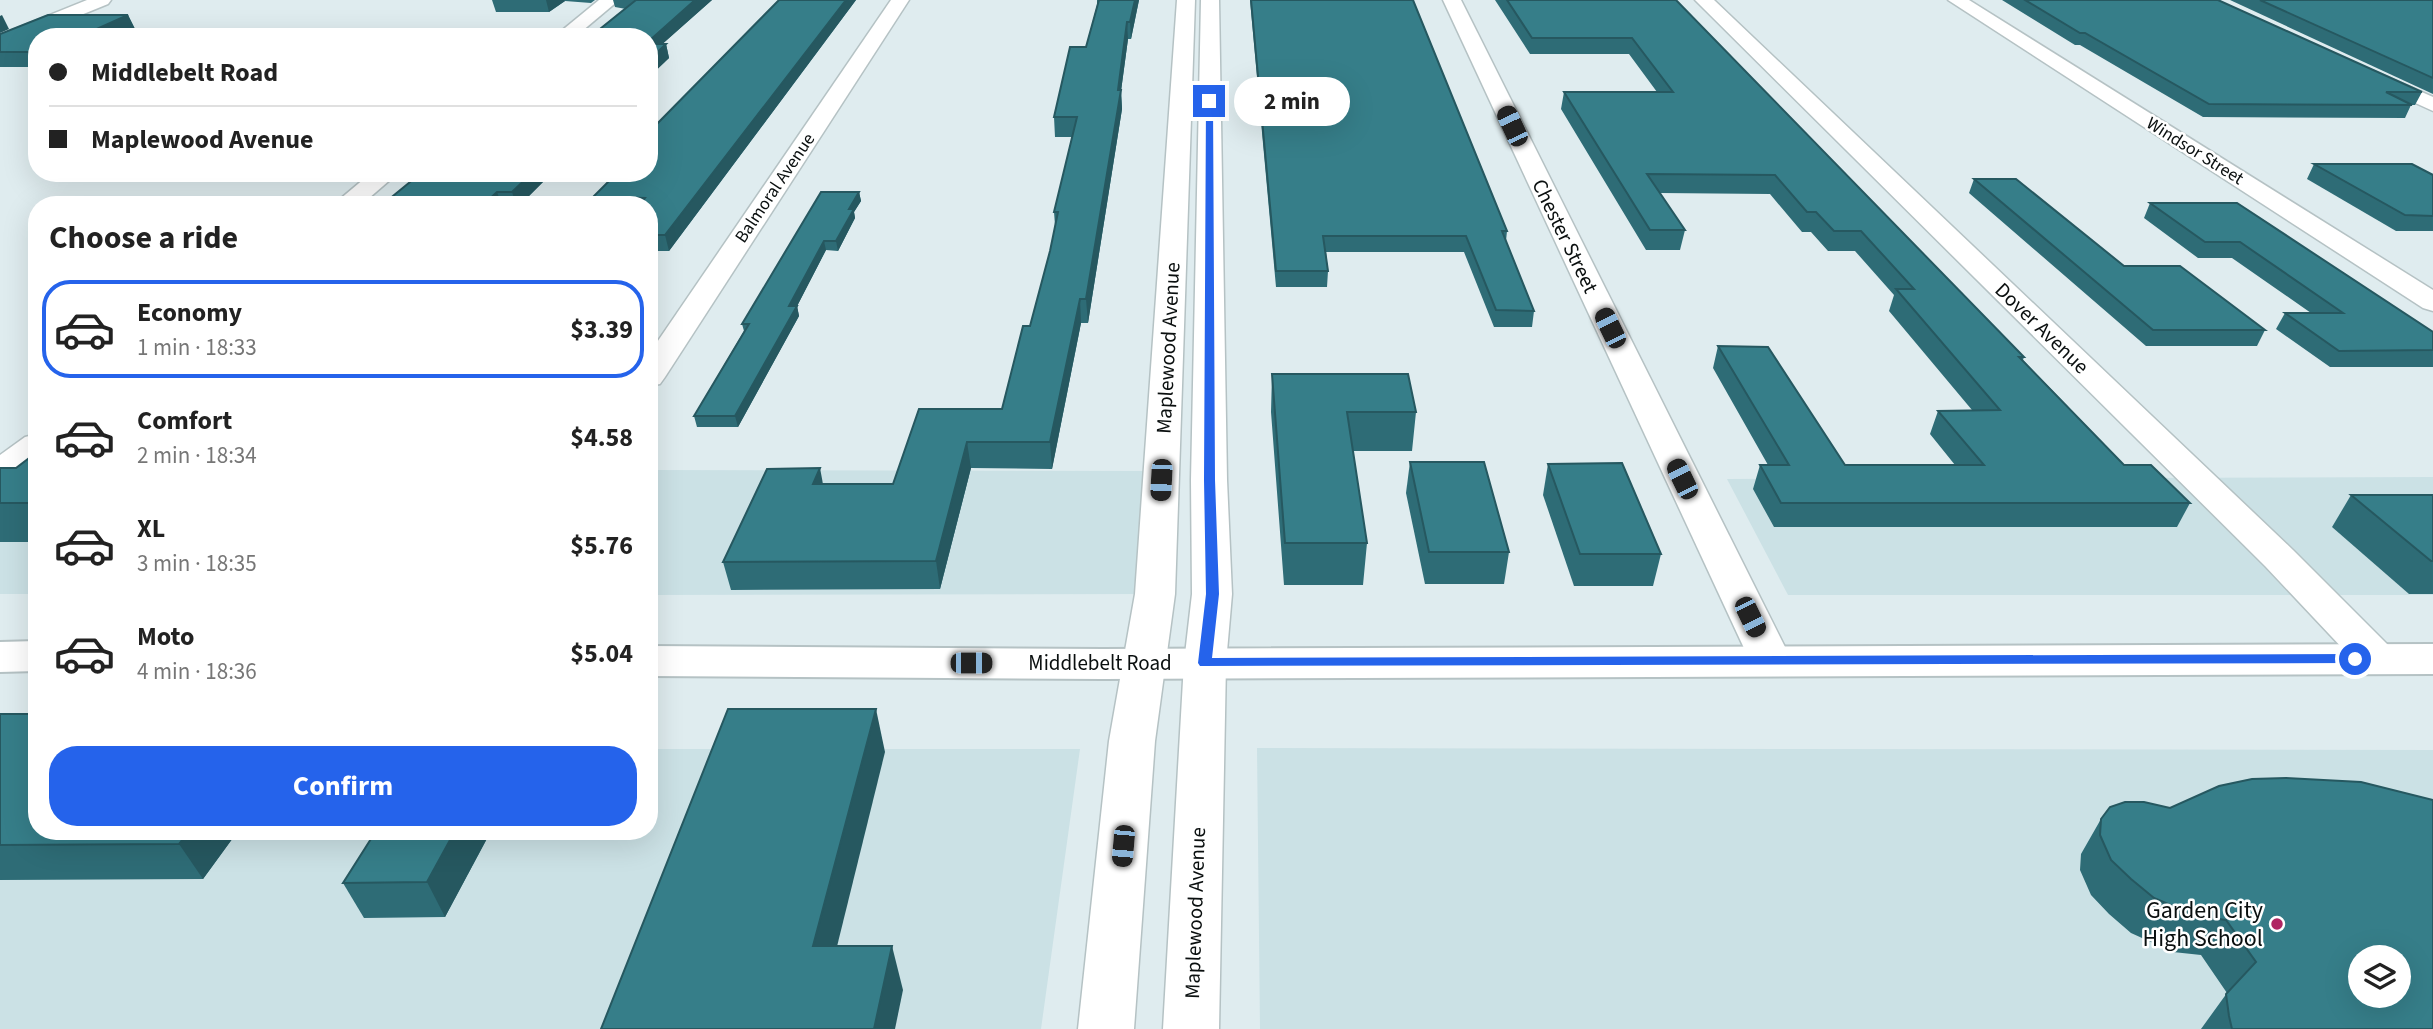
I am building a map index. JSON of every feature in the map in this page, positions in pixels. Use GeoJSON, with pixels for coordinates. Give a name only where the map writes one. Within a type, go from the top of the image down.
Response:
{"type":"FeatureCollection","features":[{"type":"Feature","properties":{"kind":"main road"},"geometry":{"type":"LineString","coordinates":[[0,657],[28,656]]}},
{"type":"Feature","properties":{"kind":"main road","name":"Middlebelt Road"},"geometry":{"type":"LineString","coordinates":[[658,661],[1142,664],[2433,659]]}},
{"type":"Feature","properties":{"kind":"street"},"geometry":{"type":"LineString","coordinates":[[34,28],[102,0]]}},
{"type":"Feature","properties":{"kind":"street"},"geometry":{"type":"LineString","coordinates":[[574,28],[610,0]]}},
{"type":"Feature","properties":{"kind":"street","name":"Balmoral Avenue"},"geometry":{"type":"LineString","coordinates":[[658,363],[900,0]]}},
{"type":"Feature","properties":{"kind":"street","name":"Maplewood Avenue"},"geometry":{"type":"LineString","coordinates":[[1186,0],[1195,101],[1212,594],[1205,663],[1191,1029]]}},
{"type":"Feature","properties":{"kind":"street","name":"Maplewood Avenue"},"geometry":{"type":"LineString","coordinates":[[1106,1029],[1142,664],[1155,594],[1195,101],[1210,0]]}},
{"type":"Feature","properties":{"kind":"street","name":"Chester Street"},"geometry":{"type":"LineString","coordinates":[[1452,0],[1771,661]]}},
{"type":"Feature","properties":{"kind":"street","name":"Dover Avenue"},"geometry":{"type":"LineString","coordinates":[[1704,0],[2279,558],[2377,659]]}},
{"type":"Feature","properties":{"kind":"street","name":"Windsor Street"},"geometry":{"type":"LineString","coordinates":[[1957,0],[2433,302]]}},
{"type":"Feature","properties":{"kind":"street"},"geometry":{"type":"LineString","coordinates":[[0,42],[28,30]]}},
{"type":"Feature","properties":{"kind":"street"},"geometry":{"type":"LineString","coordinates":[[2359,70],[2433,105]]}},
{"type":"Feature","properties":{"kind":"street"},"geometry":{"type":"LineString","coordinates":[[357,196],[374,182]]}},
{"type":"Feature","properties":{"kind":"street"},"geometry":{"type":"LineString","coordinates":[[0,472],[28,451]]}},
{"type":"Feature","properties":{"kind":"shaded area"},"geometry":{"type":"Polygon","coordinates":[[[658,470],[1162,471],[1155,594],[658,595],[658,470]]]}},
{"type":"Feature","properties":{"kind":"shaded area"},"geometry":{"type":"Polygon","coordinates":[[[28,476],[28,594],[0,594],[0,499],[28,476]]]}},
{"type":"Feature","properties":{"kind":"shaded area"},"geometry":{"type":"Polygon","coordinates":[[[2433,477],[2433,595],[1788,595],[1727,479],[2433,477]]]}},
{"type":"Feature","properties":{"kind":"shaded area"},"geometry":{"type":"Polygon","coordinates":[[[0,748],[28,811],[28,840],[658,840],[658,749],[1080,749],[1041,1029],[0,1029],[0,748]]]}},
{"type":"Feature","properties":{"kind":"shaded area"},"geometry":{"type":"Polygon","coordinates":[[[1257,748],[2433,750],[2433,1029],[1260,1029],[1257,748]]]}},
{"type":"Feature","properties":{"kind":"building"},"geometry":{"type":"Polygon","coordinates":[[[636,0],[695,0],[658,33],[658,28],[601,28],[636,0]]]}},
{"type":"Feature","properties":{"kind":"building"},"geometry":{"type":"Polygon","coordinates":[[[779,0],[846,0],[665,235],[658,235],[658,196],[594,196],[608,182],[658,182],[658,123],[779,0]]]}},
{"type":"Feature","properties":{"kind":"building"},"geometry":{"type":"Polygon","coordinates":[[[1099,0],[1135,0],[1130,22],[1127,22],[1118,90],[1121,90],[1086,299],[1080,299],[1050,442],[967,442],[936,561],[723,562],[767,469],[820,468],[813,484],[893,484],[919,409],[1002,409],[1023,326],[1030,326],[1050,251],[1058,212],[1054,212],[1077,117],[1054,117],[1070,47],[1086,47],[1099,0]]]}},
{"type":"Feature","properties":{"kind":"building"},"geometry":{"type":"Polygon","coordinates":[[[1251,0],[1413,0],[1507,231],[1502,231],[1534,311],[1496,310],[1466,236],[1323,236],[1328,271],[1276,271],[1251,0]]]}},
{"type":"Feature","properties":{"kind":"building"},"geometry":{"type":"Polygon","coordinates":[[[1507,0],[1676,0],[2024,357],[2019,357],[2124,465],[2151,465],[2190,503],[1781,503],[1760,465],[1789,465],[1718,346],[1768,347],[1845,465],[1984,465],[1938,411],[2000,410],[1896,289],[1914,289],[1861,231],[1834,231],[1816,212],[1807,212],[1775,175],[1647,174],[1685,230],[1650,230],[1564,92],[1673,92],[1632,38],[1532,38],[1507,0]]]}},
{"type":"Feature","properties":{"kind":"building"},"geometry":{"type":"Polygon","coordinates":[[[2025,0],[2218,0],[2422,92],[2386,92],[2412,105],[2209,104],[2025,0]]]}},
{"type":"Feature","properties":{"kind":"building"},"geometry":{"type":"Polygon","coordinates":[[[2260,0],[2433,0],[2433,78],[2260,0]]]}},
{"type":"Feature","properties":{"kind":"building"},"geometry":{"type":"Polygon","coordinates":[[[48,15],[128,15],[99,28],[28,28],[28,52],[0,52],[0,34],[48,15]]]}},
{"type":"Feature","properties":{"kind":"building"},"geometry":{"type":"Polygon","coordinates":[[[2314,164],[2412,164],[2433,175],[2433,216],[2405,215],[2314,164]]]}},
{"type":"Feature","properties":{"kind":"building"},"geometry":{"type":"Polygon","coordinates":[[[1974,179],[2016,179],[2124,266],[2180,266],[2265,330],[2153,330],[1974,179]]]}},
{"type":"Feature","properties":{"kind":"building"},"geometry":{"type":"Polygon","coordinates":[[[410,182],[523,182],[512,192],[497,192],[493,196],[393,196],[410,182]]]}},
{"type":"Feature","properties":{"kind":"building"},"geometry":{"type":"Polygon","coordinates":[[[821,192],[859,192],[849,209],[854,209],[836,241],[824,241],[789,306],[797,306],[735,416],[694,416],[749,324],[742,324],[821,192]]]}},
{"type":"Feature","properties":{"kind":"building"},"geometry":{"type":"Polygon","coordinates":[[[2150,203],[2237,203],[2433,332],[2433,350],[2339,351],[2285,313],[2343,313],[2240,242],[2205,242],[2150,203]]]}},
{"type":"Feature","properties":{"kind":"building"},"geometry":{"type":"Polygon","coordinates":[[[1272,374],[1408,374],[1416,412],[1347,412],[1367,543],[1285,543],[1272,374]]]}},
{"type":"Feature","properties":{"kind":"building"},"geometry":{"type":"Polygon","coordinates":[[[28,459],[28,503],[0,503],[0,468],[16,468],[28,459]]]}},
{"type":"Feature","properties":{"kind":"building"},"geometry":{"type":"Polygon","coordinates":[[[1410,462],[1484,462],[1509,552],[1429,552],[1410,462]]]}},
{"type":"Feature","properties":{"kind":"building"},"geometry":{"type":"Polygon","coordinates":[[[1622,463],[1661,554],[1580,554],[1548,464],[1622,463]]]}},
{"type":"Feature","properties":{"kind":"building"},"geometry":{"type":"Polygon","coordinates":[[[2351,495],[2433,495],[2433,561],[2431,561],[2351,495]]]}},
{"type":"Feature","properties":{"kind":"building"},"geometry":{"type":"Polygon","coordinates":[[[728,709],[876,709],[813,946],[892,946],[874,1029],[601,1029],[728,709]]]}},
{"type":"Feature","properties":{"kind":"building"},"geometry":{"type":"Polygon","coordinates":[[[0,714],[28,714],[28,840],[182,840],[179,844],[0,845],[0,714]]]}},
{"type":"Feature","properties":{"kind":"building","name":"Garden City High School"},"geometry":{"type":"Polygon","coordinates":[[[2286,778],[2361,782],[2433,800],[2433,1029],[2232,1029],[2226,994],[2256,962],[2226,920],[2196,916],[2154,898],[2111,860],[2100,835],[2101,819],[2110,807],[2125,802],[2144,802],[2170,808],[2219,786],[2252,779],[2286,778]]]}},
{"type":"Feature","properties":{"kind":"building"},"geometry":{"type":"Polygon","coordinates":[[[370,840],[450,840],[427,882],[343,883],[370,840]]]}},
{"type":"Feature","properties":{"kind":"place","name":"Garden City High School"},"geometry":{"type":"Point","coordinates":[2277,924]}},
{"type":"Feature","properties":{"kind":"route"},"geometry":{"type":"LineString","coordinates":[[1209,101],[1209,480],[1212,594],[1205,663],[2355,659]]}}]}
